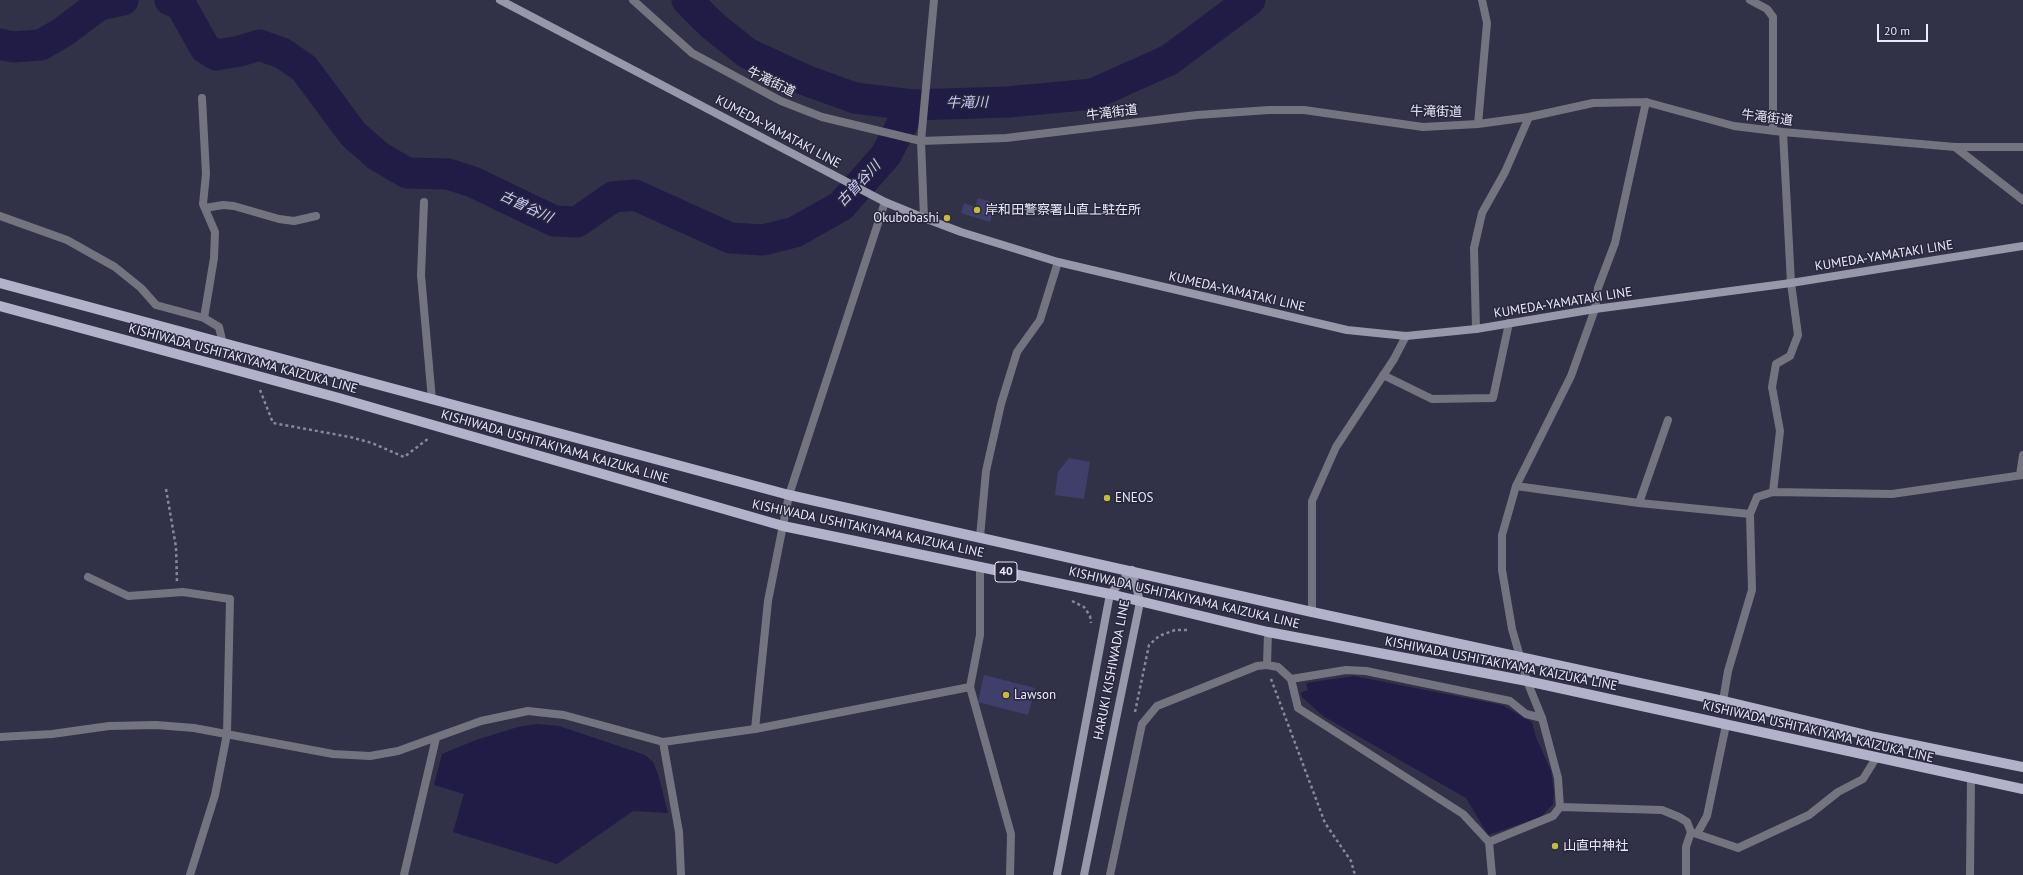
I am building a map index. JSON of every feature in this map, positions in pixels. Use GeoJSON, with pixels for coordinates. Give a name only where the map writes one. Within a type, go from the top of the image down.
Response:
{"type":"FeatureCollection","features":[{"type":"Feature","properties":{"kind":"main road","name":"KISHIWADA USHITAKIYAMA KAIZUKA LINE"},"geometry":{"type":"LineString","coordinates":[[0,283],[789,495],[1132,570],[1312,612],[1723,701],[1876,737],[2023,767]]}},
{"type":"Feature","properties":{"kind":"main road","name":"KISHIWADA USHITAKIYAMA KAIZUKA LINE"},"geometry":{"type":"LineString","coordinates":[[0,306],[443,428],[783,526],[1110,594],[1268,632],[1527,681],[2023,789]]}},
{"type":"Feature","properties":{"kind":"street","name":"KUMEDA-YAMATAKI LINE"},"geometry":{"type":"LineString","coordinates":[[500,0],[870,194],[924,218],[961,232],[1058,262],[1347,330],[1406,336],[1476,329],[1595,309],[1791,283],[2023,246]]}},
{"type":"Feature","properties":{"kind":"street","name":"牛滝街道"},"geometry":{"type":"LineString","coordinates":[[633,0],[692,54],[781,101],[822,117],[921,141],[1006,138],[1197,115],[1270,110],[1304,110],[1423,127],[1478,124],[1529,117],[1592,103],[1646,102],[1734,126],[1773,131],[1955,147],[2023,147]]}},
{"type":"Feature","properties":{"kind":"street"},"geometry":{"type":"LineString","coordinates":[[924,218],[921,141],[934,0]]}},
{"type":"Feature","properties":{"kind":"street"},"geometry":{"type":"LineString","coordinates":[[1478,124],[1487,23],[1482,0]]}},
{"type":"Feature","properties":{"kind":"street"},"geometry":{"type":"LineString","coordinates":[[1750,0],[1767,9],[1773,17],[1773,131]]}},
{"type":"Feature","properties":{"kind":"street"},"geometry":{"type":"LineString","coordinates":[[202,98],[206,174],[203,204],[215,232],[214,258],[204,318]]}},
{"type":"Feature","properties":{"kind":"street"},"geometry":{"type":"LineString","coordinates":[[1489,842],[1553,816],[1560,807],[1558,778],[1542,718],[1527,681],[1512,629],[1502,570],[1502,535],[1516,486],[1571,376],[1595,309],[1598,288],[1615,244],[1646,102]]}},
{"type":"Feature","properties":{"kind":"street"},"geometry":{"type":"LineString","coordinates":[[1476,329],[1474,248],[1482,213],[1505,172],[1529,117]]}},
{"type":"Feature","properties":{"kind":"street"},"geometry":{"type":"LineString","coordinates":[[1773,492],[1780,431],[1772,387],[1776,364],[1790,356],[1798,335],[1791,283],[1783,132]]}},
{"type":"Feature","properties":{"kind":"street"},"geometry":{"type":"LineString","coordinates":[[1955,147],[2023,200]]}},
{"type":"Feature","properties":{"kind":"street"},"geometry":{"type":"LineString","coordinates":[[424,202],[421,275],[432,400]]}},
{"type":"Feature","properties":{"kind":"street"},"geometry":{"type":"LineString","coordinates":[[755,729],[768,601],[789,495],[886,202]]}},
{"type":"Feature","properties":{"kind":"street"},"geometry":{"type":"LineString","coordinates":[[205,208],[222,205],[234,206],[279,219],[294,221],[316,216]]}},
{"type":"Feature","properties":{"kind":"street"},"geometry":{"type":"LineString","coordinates":[[0,216],[67,240],[115,267],[141,288],[156,305],[204,318],[219,327],[223,344]]}},
{"type":"Feature","properties":{"kind":"street"},"geometry":{"type":"LineString","coordinates":[[980,536],[986,471],[1001,404],[1017,352],[1040,320],[1058,262]]}},
{"type":"Feature","properties":{"kind":"street"},"geometry":{"type":"LineString","coordinates":[[1383,375],[1432,399],[1493,398],[1508,323]]}},
{"type":"Feature","properties":{"kind":"street"},"geometry":{"type":"LineString","coordinates":[[1312,612],[1312,501],[1336,447],[1383,375],[1406,336]]}},
{"type":"Feature","properties":{"kind":"street"},"geometry":{"type":"LineString","coordinates":[[1639,503],[1668,420]]}},
{"type":"Feature","properties":{"kind":"street"},"geometry":{"type":"LineString","coordinates":[[1723,701],[1728,671],[1752,590],[1750,514],[1757,497],[1773,492],[1892,494],[2021,475],[2023,454]]}},
{"type":"Feature","properties":{"kind":"street"},"geometry":{"type":"LineString","coordinates":[[1516,486],[1639,503],[1750,514]]}},
{"type":"Feature","properties":{"kind":"street"},"geometry":{"type":"LineString","coordinates":[[980,567],[980,635],[970,687],[1011,834],[1010,875]]}},
{"type":"Feature","properties":{"kind":"street","name":"HARUKI KISHIWADA LINE"},"geometry":{"type":"LineString","coordinates":[[1057,875],[1110,594],[1132,570]]}},
{"type":"Feature","properties":{"kind":"street","name":"HARUKI KISHIWADA LINE"},"geometry":{"type":"LineString","coordinates":[[1084,875],[1140,602],[1132,570]]}},
{"type":"Feature","properties":{"kind":"street"},"geometry":{"type":"LineString","coordinates":[[88,577],[128,596],[183,592],[230,599],[227,734],[215,795],[190,875]]}},
{"type":"Feature","properties":{"kind":"street"},"geometry":{"type":"LineString","coordinates":[[1267,665],[1268,632]]}},
{"type":"Feature","properties":{"kind":"street"},"geometry":{"type":"LineString","coordinates":[[1110,875],[1142,724],[1157,706],[1257,666],[1267,665],[1278,667],[1291,679],[1298,708],[1463,814],[1489,842],[1492,875]]}},
{"type":"Feature","properties":{"kind":"street"},"geometry":{"type":"LineString","coordinates":[[1291,679],[1346,670],[1366,671],[1510,701],[1526,714],[1542,718]]}},
{"type":"Feature","properties":{"kind":"street"},"geometry":{"type":"LineString","coordinates":[[0,737],[52,734],[109,726],[156,724],[194,728],[289,747],[333,754],[370,756],[398,751],[481,721],[528,712],[564,715],[663,742],[755,729],[970,687]]}},
{"type":"Feature","properties":{"kind":"street"},"geometry":{"type":"LineString","coordinates":[[1686,875],[1686,846],[1694,833],[1708,816],[1726,724]]}},
{"type":"Feature","properties":{"kind":"street"},"geometry":{"type":"LineString","coordinates":[[404,875],[436,738]]}},
{"type":"Feature","properties":{"kind":"street"},"geometry":{"type":"LineString","coordinates":[[663,742],[679,832],[681,875]]}},
{"type":"Feature","properties":{"kind":"street"},"geometry":{"type":"LineString","coordinates":[[1560,807],[1662,810],[1687,822],[1694,833],[1738,848],[1809,815],[1838,792],[1863,779],[1876,758]]}},
{"type":"Feature","properties":{"kind":"street"},"geometry":{"type":"LineString","coordinates":[[1970,875],[1972,779]]}},
{"type":"Feature","properties":{"kind":"path"},"geometry":{"type":"LineString","coordinates":[[254,375],[273,423],[350,437],[372,443],[404,457],[443,428]]}},
{"type":"Feature","properties":{"kind":"path"},"geometry":{"type":"LineString","coordinates":[[166,489],[176,547],[178,593]]}},
{"type":"Feature","properties":{"kind":"path"},"geometry":{"type":"LineString","coordinates":[[1267,665],[1325,823],[1351,861],[1355,875]]}},
{"type":"Feature","properties":{"kind":"shaded area"},"geometry":{"type":"Polygon","coordinates":[[[1354,676],[1502,705],[1532,722],[1536,737],[1551,771],[1554,793],[1553,804],[1541,817],[1488,835],[1466,798],[1323,716],[1302,697],[1301,693],[1308,690],[1306,683],[1354,676]]]}},
{"type":"Feature","properties":{"kind":"shaded area"},"geometry":{"type":"Polygon","coordinates":[[[537,724],[559,726],[645,755],[653,762],[658,774],[668,813],[633,811],[557,864],[453,832],[464,794],[434,785],[442,754],[476,740],[518,727],[537,724]]]}},
{"type":"Feature","properties":{"kind":"building","name":"岸和田警察署山直上駐在所"},"geometry":{"type":"Polygon","coordinates":[[[978,198],[996,203],[990,222],[961,213],[964,203],[975,207],[978,198]]]}},
{"type":"Feature","properties":{"kind":"building"},"geometry":{"type":"Polygon","coordinates":[[[1069,458],[1090,462],[1084,499],[1055,495],[1058,472],[1069,458]]]}},
{"type":"Feature","properties":{"kind":"building","name":"Lawson"},"geometry":{"type":"Polygon","coordinates":[[[984,675],[1035,688],[1028,715],[978,702],[984,675]]]}},
{"type":"Feature","properties":{"kind":"waterway","name":"古曽谷川"},"geometry":{"type":"LineString","coordinates":[[0,44],[13,47],[41,45],[63,32],[99,5],[123,0]]}},
{"type":"Feature","properties":{"kind":"waterway","name":"古曽谷川"},"geometry":{"type":"LineString","coordinates":[[170,0],[181,5],[205,48],[216,55],[240,51],[259,45],[282,53],[304,68],[353,134],[378,156],[407,173],[448,174],[473,182],[554,221],[577,222],[613,197],[635,195],[730,238],[763,240],[795,232],[841,206],[886,155],[912,105]]}},
{"type":"Feature","properties":{"kind":"waterway","name":"牛滝川"},"geometry":{"type":"LineString","coordinates":[[687,0],[712,25],[747,53],[805,80],[855,98],[912,105],[1007,102],[1093,94],[1169,60],[1250,0]]}},
{"type":"Feature","properties":{"kind":"place","name":"岸和田警察署山直上駐在所"},"geometry":{"type":"Point","coordinates":[977,210]}},
{"type":"Feature","properties":{"kind":"place","name":"Okubobashi"},"geometry":{"type":"Point","coordinates":[947,218]}},
{"type":"Feature","properties":{"kind":"place","name":"ENEOS"},"geometry":{"type":"Point","coordinates":[1107,498]}},
{"type":"Feature","properties":{"kind":"place","name":"Lawson"},"geometry":{"type":"Point","coordinates":[1006,695]}},
{"type":"Feature","properties":{"kind":"place","name":"山直中神社"},"geometry":{"type":"Point","coordinates":[1555,846]}}]}
